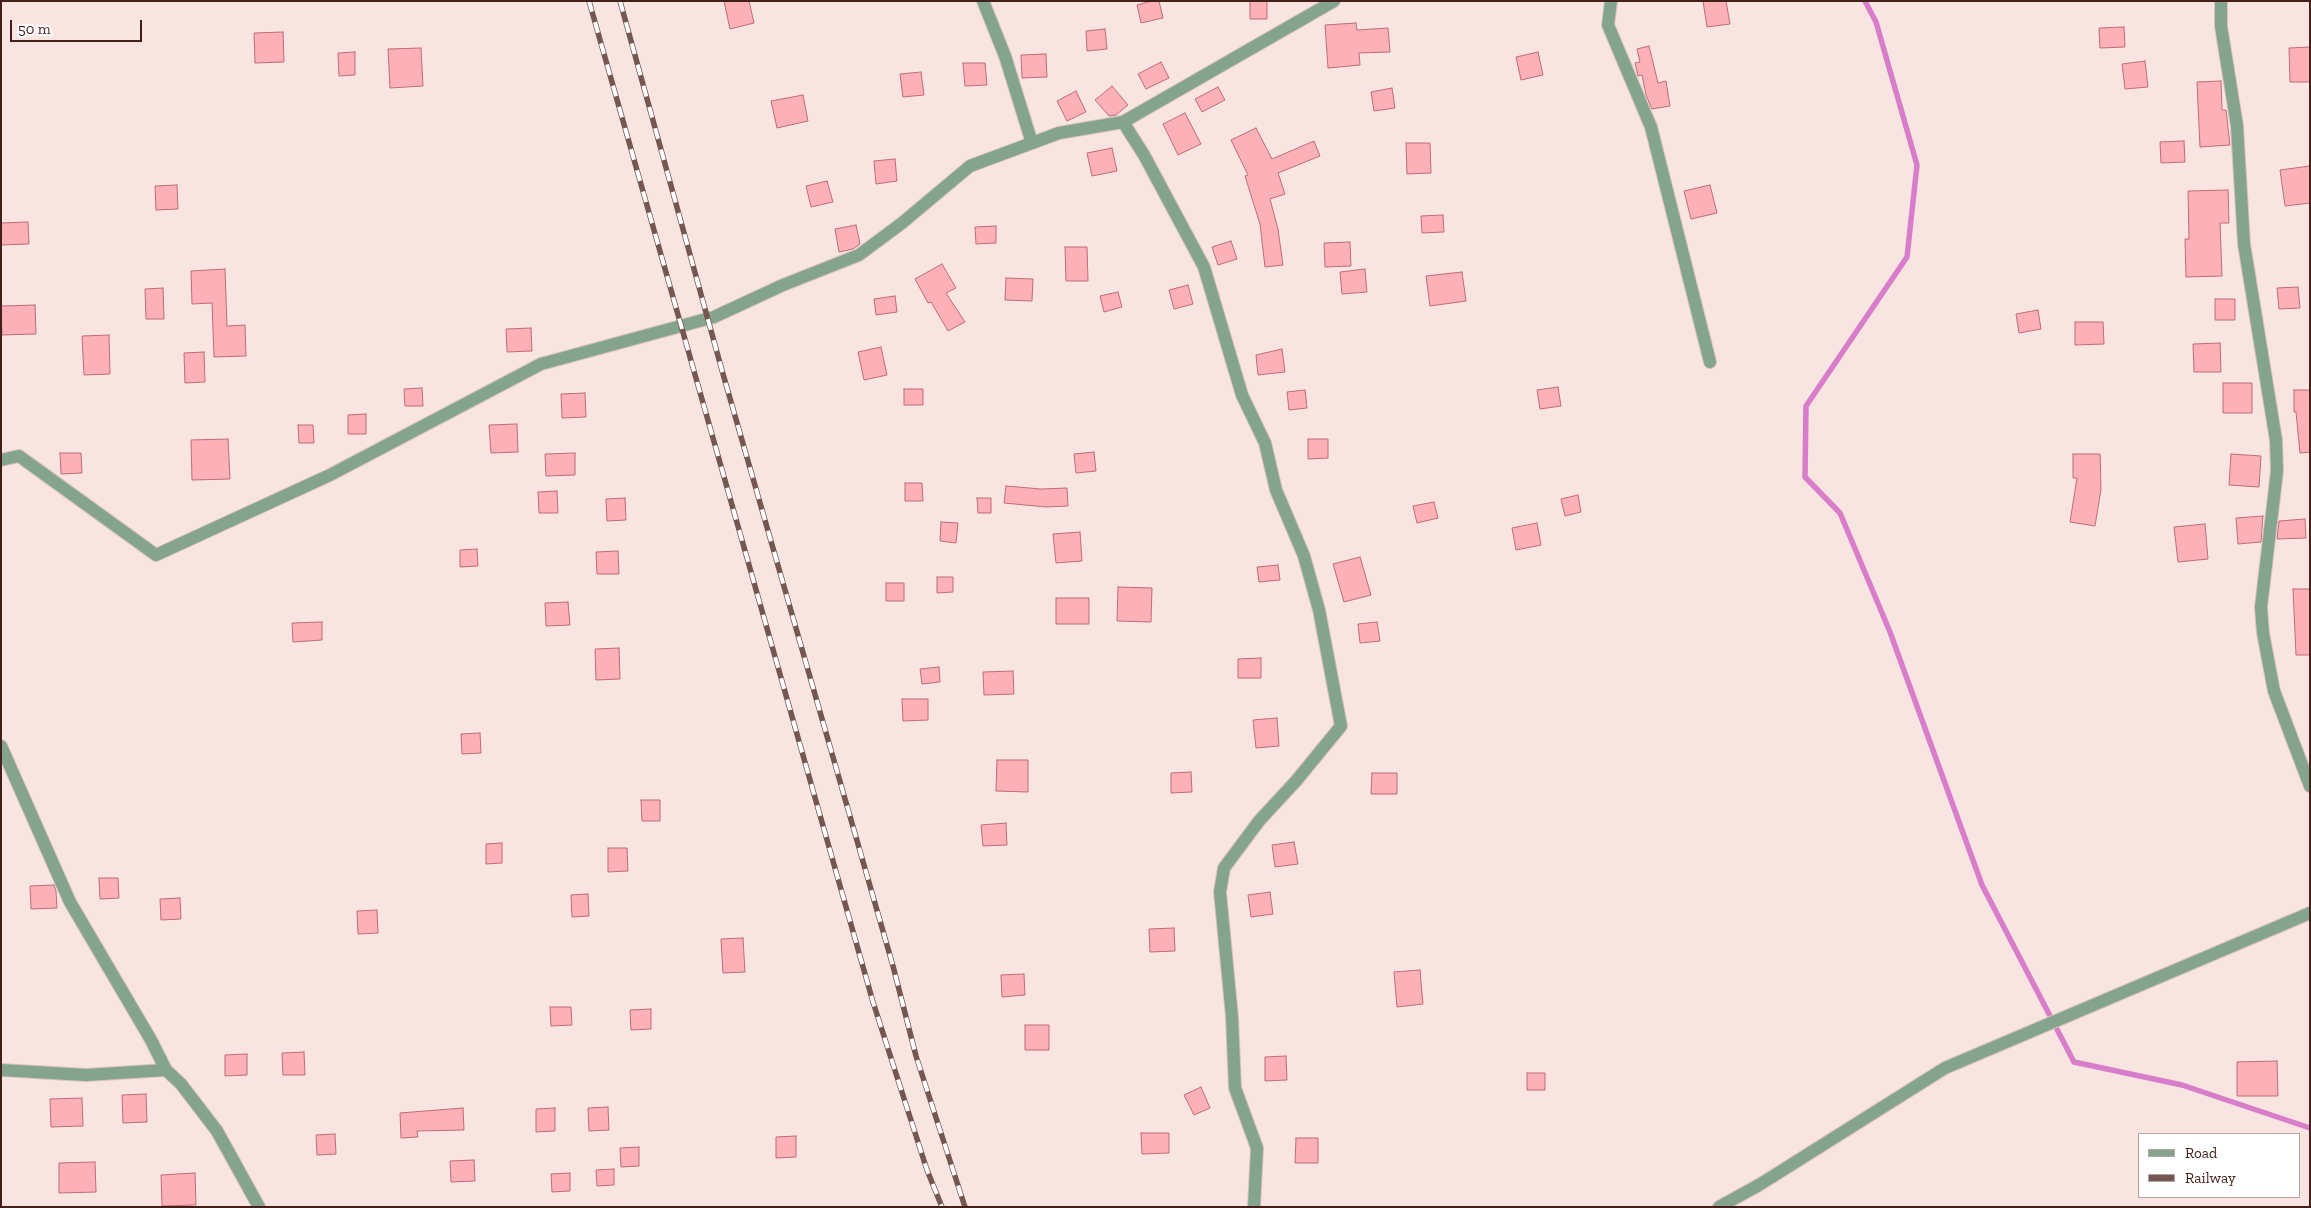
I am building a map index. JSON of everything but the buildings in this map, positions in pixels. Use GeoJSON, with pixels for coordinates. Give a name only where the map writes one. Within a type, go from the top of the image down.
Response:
{"type":"FeatureCollection","features":[{"type":"Feature","properties":{"kind":"street"},"geometry":{"type":"LineString","coordinates":[[982,1],[1005,56],[1032,143]]}},
{"type":"Feature","properties":{"kind":"street"},"geometry":{"type":"LineString","coordinates":[[1,460],[19,456],[156,555],[330,475],[541,364],[714,317],[783,285],[859,255],[902,223],[970,166],[1059,133],[1123,122],[1334,1]]}},
{"type":"Feature","properties":{"kind":"street"},"geometry":{"type":"LineString","coordinates":[[1611,1],[1608,25],[1651,127],[1710,362]]}},
{"type":"Feature","properties":{"kind":"street"},"geometry":{"type":"LineString","coordinates":[[2221,1],[2221,26],[2237,126],[2244,244],[2276,440],[2277,471],[2261,607],[2263,633],[2274,691],[2310,786]]}},
{"type":"Feature","properties":{"kind":"street"},"geometry":{"type":"LineString","coordinates":[[1123,122],[1144,155],[1204,267],[1242,395],[1265,442],[1276,490],[1304,556],[1319,610],[1341,726],[1296,781],[1259,820],[1224,868],[1220,892],[1232,1016],[1235,1088],[1257,1148],[1254,1207]]}},
{"type":"Feature","properties":{"kind":"street"},"geometry":{"type":"LineString","coordinates":[[1,746],[70,902],[151,1040],[166,1070],[180,1084],[217,1131],[259,1207]]}},
{"type":"Feature","properties":{"kind":"street"},"geometry":{"type":"LineString","coordinates":[[1719,1207],[1759,1185],[1945,1068],[2310,913]]}},
{"type":"Feature","properties":{"kind":"street"},"geometry":{"type":"LineString","coordinates":[[1,1070],[86,1075],[166,1070]]}},
{"type":"Feature","properties":{"kind":"waterway"},"geometry":{"type":"LineString","coordinates":[[1865,1],[1876,22],[1917,165],[1907,257],[1806,406],[1805,477],[1840,513],[1890,632],[1982,885],[2074,1062],[2182,1085],[2310,1128]]}},
{"type":"Feature","properties":{"kind":"railway"},"geometry":{"type":"LineString","coordinates":[[589,1],[873,1002],[927,1170],[942,1207]]}},
{"type":"Feature","properties":{"kind":"railway"},"geometry":{"type":"LineString","coordinates":[[620,1],[723,374],[893,966],[916,1056],[965,1207]]}}]}
